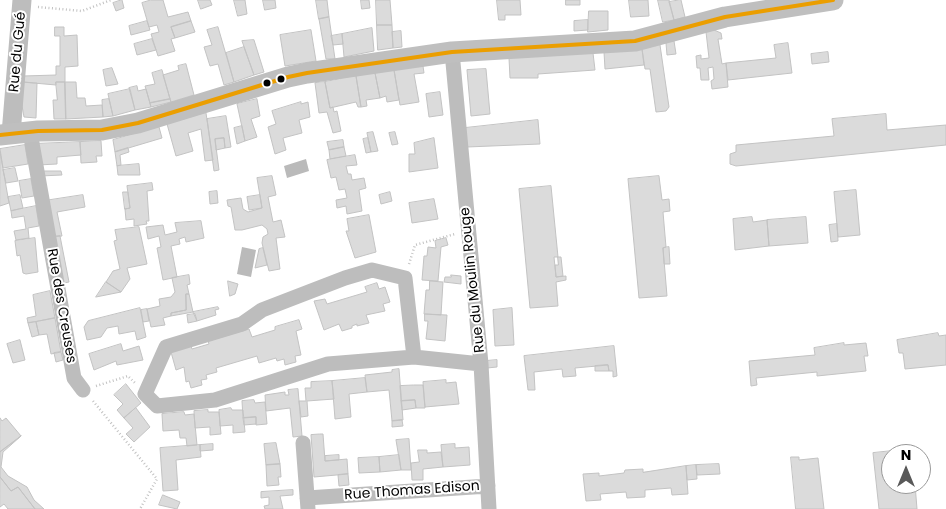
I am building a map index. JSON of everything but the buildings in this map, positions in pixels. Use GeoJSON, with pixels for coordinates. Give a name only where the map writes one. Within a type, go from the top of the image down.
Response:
{"type":"FeatureCollection","features":[{"type":"Feature","properties":{"kind":"main road"},"geometry":{"type":"LineString","coordinates":[[14,134],[102,130],[138,123],[288,76],[452,52],[634,41],[725,17],[833,0]]}},
{"type":"Feature","properties":{"kind":"street","name":"Rue du Gué"},"geometry":{"type":"LineString","coordinates":[[14,134],[22,3]]}},
{"type":"Feature","properties":{"kind":"street","name":"Rue du Moulin Rouge"},"geometry":{"type":"LineString","coordinates":[[452,52],[481,364],[489,509]]}},
{"type":"Feature","properties":{"kind":"street","name":"Rue des Creuses"},"geometry":{"type":"LineString","coordinates":[[14,134],[74,378],[84,390]]}},
{"type":"Feature","properties":{"kind":"street"},"geometry":{"type":"LineString","coordinates":[[414,358],[405,278],[372,270],[345,278],[262,310],[242,324],[166,348],[145,394],[157,406],[215,400],[328,364],[414,358],[481,364]]}},
{"type":"Feature","properties":{"kind":"street"},"geometry":{"type":"LineString","coordinates":[[303,443],[307,503]]}},
{"type":"Feature","properties":{"kind":"street","name":"Rue Thomas Edison"},"geometry":{"type":"LineString","coordinates":[[307,503],[488,486]]}},
{"type":"Feature","properties":{"kind":"path"},"geometry":{"type":"LineString","coordinates":[[22,3],[82,11],[111,0]]}},
{"type":"Feature","properties":{"kind":"path"},"geometry":{"type":"LineString","coordinates":[[405,278],[415,245],[468,230]]}},
{"type":"Feature","properties":{"kind":"path"},"geometry":{"type":"LineString","coordinates":[[140,509],[157,480],[84,390],[128,376],[145,394]]}},
{"type":"Feature","properties":{"kind":"shaded area"},"geometry":{"type":"Polygon","coordinates":[[[306,159],[309,171],[287,178],[284,166],[306,159]]]}},
{"type":"Feature","properties":{"kind":"shaded area"},"geometry":{"type":"Polygon","coordinates":[[[242,247],[256,250],[251,277],[237,274],[242,247]]]}},
{"type":"Feature","properties":{"kind":"transit line"},"geometry":{"type":"LineString","coordinates":[[0,135],[38,131],[102,130],[138,123],[288,77],[307,73],[452,52],[635,41],[725,17],[833,0]]}}]}
